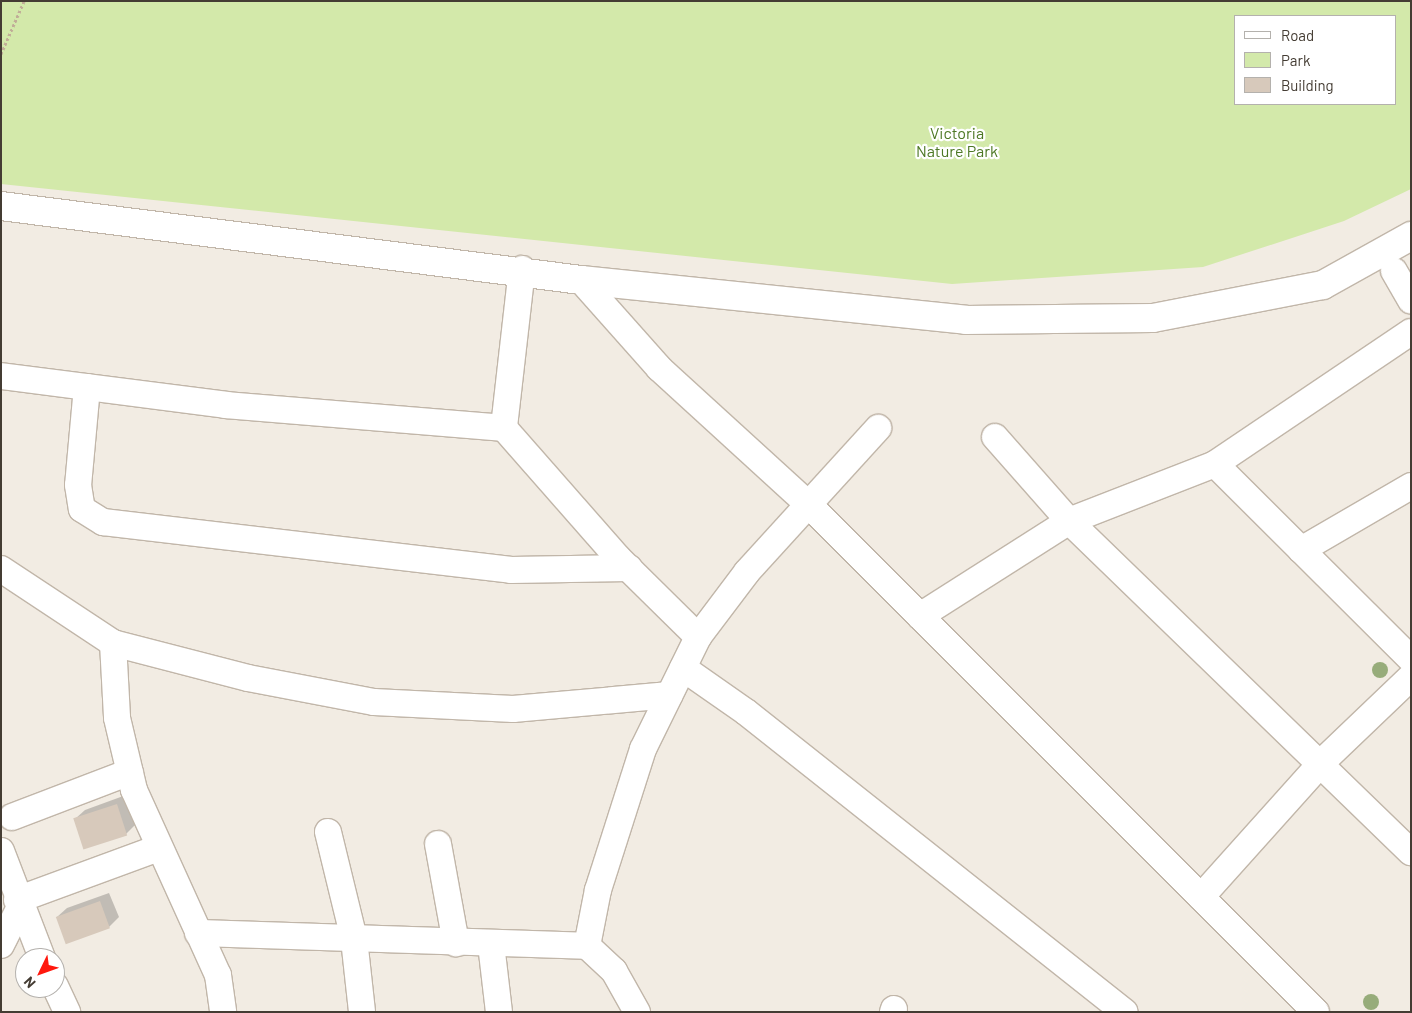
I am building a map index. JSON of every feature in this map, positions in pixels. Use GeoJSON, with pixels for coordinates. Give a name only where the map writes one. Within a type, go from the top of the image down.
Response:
{"type":"FeatureCollection","features":[{"type":"Feature","properties":{"kind":"street"},"geometry":{"type":"LineString","coordinates":[[1,206],[522,269],[581,280],[966,320],[1153,318],[1322,285],[1411,236]]}},
{"type":"Feature","properties":{"kind":"street"},"geometry":{"type":"LineString","coordinates":[[504,428],[522,269]]}},
{"type":"Feature","properties":{"kind":"street"},"geometry":{"type":"LineString","coordinates":[[1394,271],[1411,300]]}},
{"type":"Feature","properties":{"kind":"street"},"geometry":{"type":"LineString","coordinates":[[581,280],[659,368],[809,505],[1316,1012]]}},
{"type":"Feature","properties":{"kind":"street"},"geometry":{"type":"LineString","coordinates":[[920,616],[1069,520],[1215,464],[1411,332]]}},
{"type":"Feature","properties":{"kind":"street"},"geometry":{"type":"LineString","coordinates":[[1,376],[226,404],[504,428],[629,568],[698,637]]}},
{"type":"Feature","properties":{"kind":"street"},"geometry":{"type":"LineString","coordinates":[[87,387],[78,485],[82,509],[103,522],[510,570],[629,568]]}},
{"type":"Feature","properties":{"kind":"street"},"geometry":{"type":"LineString","coordinates":[[587,946],[598,890],[643,749],[698,637],[747,572],[878,428]]}},
{"type":"Feature","properties":{"kind":"street"},"geometry":{"type":"LineString","coordinates":[[995,437],[1069,520],[1322,762],[1411,852]]}},
{"type":"Feature","properties":{"kind":"street"},"geometry":{"type":"LineString","coordinates":[[1215,464],[1411,659]]}},
{"type":"Feature","properties":{"kind":"street"},"geometry":{"type":"LineString","coordinates":[[1301,550],[1411,486]]}},
{"type":"Feature","properties":{"kind":"street"},"geometry":{"type":"LineString","coordinates":[[1,569],[113,643],[248,678],[374,702],[513,709],[669,695]]}},
{"type":"Feature","properties":{"kind":"street"},"geometry":{"type":"LineString","coordinates":[[113,643],[117,718],[130,772],[158,848],[218,975],[221,1011]]}},
{"type":"Feature","properties":{"kind":"street"},"geometry":{"type":"LineString","coordinates":[[683,668],[746,712],[1125,1012]]}},
{"type":"Feature","properties":{"kind":"street"},"geometry":{"type":"LineString","coordinates":[[1201,897],[1322,762],[1411,678]]}},
{"type":"Feature","properties":{"kind":"street"},"geometry":{"type":"LineString","coordinates":[[12,817],[130,772]]}},
{"type":"Feature","properties":{"kind":"street"},"geometry":{"type":"LineString","coordinates":[[328,832],[354,939],[362,1012]]}},
{"type":"Feature","properties":{"kind":"street"},"geometry":{"type":"LineString","coordinates":[[438,844],[456,944]]}},
{"type":"Feature","properties":{"kind":"street"},"geometry":{"type":"LineString","coordinates":[[1,945],[19,904],[158,848]]}},
{"type":"Feature","properties":{"kind":"street"},"geometry":{"type":"LineString","coordinates":[[1,851],[19,904],[38,948]]}},
{"type":"Feature","properties":{"kind":"street"},"geometry":{"type":"LineString","coordinates":[[198,932],[456,944],[587,946],[614,971],[640,1011]]}},
{"type":"Feature","properties":{"kind":"street"},"geometry":{"type":"LineString","coordinates":[[490,944],[499,1012]]}},
{"type":"Feature","properties":{"kind":"street"},"geometry":{"type":"LineString","coordinates":[[61,998],[67,1012]]}},
{"type":"Feature","properties":{"kind":"path"},"geometry":{"type":"LineString","coordinates":[[1,54],[24,1]]}},
{"type":"Feature","properties":{"kind":"green space","name":"Victoria Nature Park"},"geometry":{"type":"Polygon","coordinates":[[[1,1],[1411,1],[1411,189],[1344,221],[1203,267],[952,284],[1,184],[1,1]]]}},
{"type":"Feature","properties":{"kind":"building"},"geometry":{"type":"Polygon","coordinates":[[[117,804],[127,835],[83,850],[73,818],[117,804]]]}},
{"type":"Feature","properties":{"kind":"building"},"geometry":{"type":"Polygon","coordinates":[[[100,901],[110,928],[66,944],[56,917],[100,901]]]}}]}
